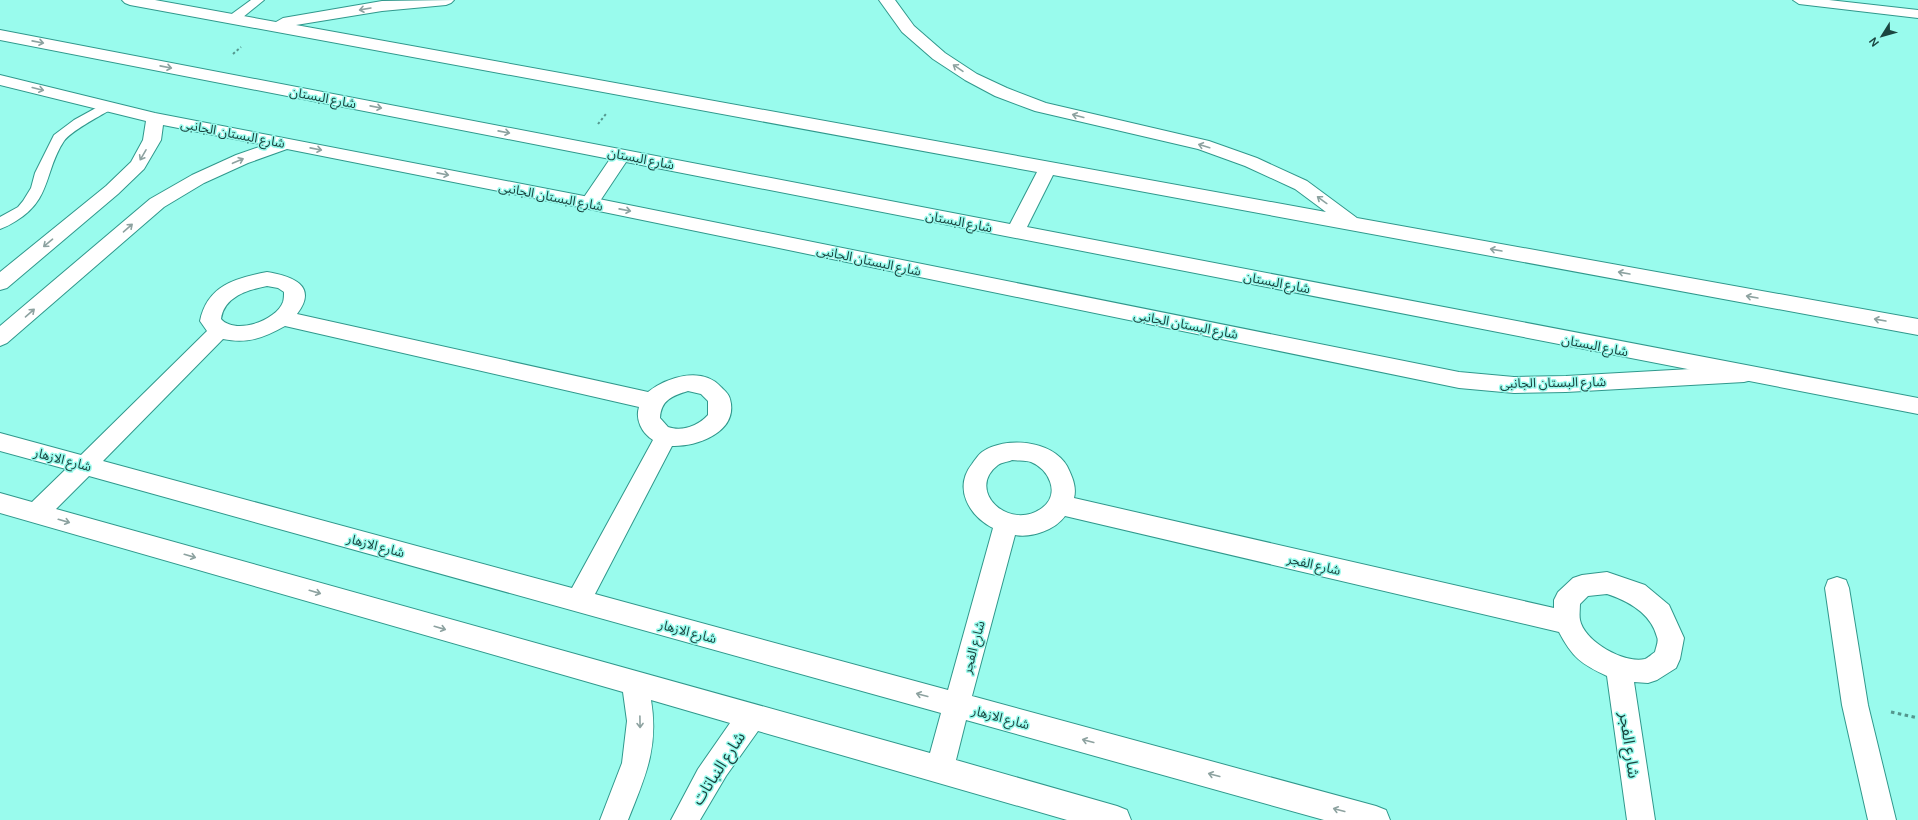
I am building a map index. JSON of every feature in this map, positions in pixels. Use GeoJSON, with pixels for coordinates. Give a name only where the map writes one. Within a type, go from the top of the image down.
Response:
{"type":"FeatureCollection","features":[{"type":"Feature","properties":{"kind":"street"},"geometry":{"type":"LineString","coordinates":[[130,0],[1918,327]]}},
{"type":"Feature","properties":{"kind":"street"},"geometry":{"type":"LineString","coordinates":[[268,25],[382,6],[446,0]]}},
{"type":"Feature","properties":{"kind":"street"},"geometry":{"type":"LineString","coordinates":[[887,0],[908,29],[939,56],[971,77],[1001,92],[1041,107],[1204,145],[1251,162],[1301,185],[1353,223]]}},
{"type":"Feature","properties":{"kind":"street"},"geometry":{"type":"LineString","coordinates":[[0,48],[8,36]]}},
{"type":"Feature","properties":{"kind":"street","name":"شارع البستان"},"geometry":{"type":"LineString","coordinates":[[8,36],[1744,374],[1918,406]]}},
{"type":"Feature","properties":{"kind":"street","name":"شارع البستان الجانبى"},"geometry":{"type":"LineString","coordinates":[[0,80],[105,107],[155,118],[589,203],[1459,380],[1514,385],[1744,374]]}},
{"type":"Feature","properties":{"kind":"street"},"geometry":{"type":"LineString","coordinates":[[0,283],[112,190],[138,165],[152,140],[155,118]]}},
{"type":"Feature","properties":{"kind":"street"},"geometry":{"type":"LineString","coordinates":[[0,338],[157,203],[205,176],[242,159],[288,143]]}},
{"type":"Feature","properties":{"kind":"street"},"geometry":{"type":"LineString","coordinates":[[589,203],[622,155]]}},
{"type":"Feature","properties":{"kind":"street"},"geometry":{"type":"LineString","coordinates":[[1015,232],[1048,167]]}},
{"type":"Feature","properties":{"kind":"street"},"geometry":{"type":"LineString","coordinates":[[267,279],[284,282],[294,290],[293,304],[282,318],[262,330],[238,335],[219,331],[210,321],[213,307],[226,293],[245,283],[267,279]]}},
{"type":"Feature","properties":{"kind":"street"},"geometry":{"type":"LineString","coordinates":[[282,318],[652,401]]}},
{"type":"Feature","properties":{"kind":"street"},"geometry":{"type":"LineString","coordinates":[[38,513],[219,331]]}},
{"type":"Feature","properties":{"kind":"street"},"geometry":{"type":"LineString","coordinates":[[688,384],[708,387],[719,399],[719,415],[707,430],[687,438],[666,437],[652,429],[648,416],[652,401],[668,388],[688,384]]}},
{"type":"Feature","properties":{"kind":"street"},"geometry":{"type":"LineString","coordinates":[[578,601],[666,437]]}},
{"type":"Feature","properties":{"kind":"street","name":"شارع الازهار"},"geometry":{"type":"LineString","coordinates":[[0,442],[1376,820]]}},
{"type":"Feature","properties":{"kind":"street"},"geometry":{"type":"LineString","coordinates":[[1012,451],[1036,454],[1055,466],[1065,485],[1061,505],[1049,519],[1029,526],[1006,524],[985,513],[974,494],[976,474],[990,458],[1012,451]]}},
{"type":"Feature","properties":{"kind":"street"},"geometry":{"type":"LineString","coordinates":[[0,503],[1117,820]]}},
{"type":"Feature","properties":{"kind":"street","name":"شارع الفجر"},"geometry":{"type":"LineString","coordinates":[[1061,505],[1567,622]]}},
{"type":"Feature","properties":{"kind":"street","name":"شارع الفجر"},"geometry":{"type":"LineString","coordinates":[[939,770],[958,705],[1006,524]]}},
{"type":"Feature","properties":{"kind":"street"},"geometry":{"type":"LineString","coordinates":[[1607,583],[1636,594],[1660,613],[1671,638],[1668,659],[1648,671],[1619,669],[1596,658],[1578,642],[1567,622],[1567,600],[1582,586],[1607,583]]}},
{"type":"Feature","properties":{"kind":"street"},"geometry":{"type":"LineString","coordinates":[[1837,588],[1855,705],[1882,820]]}},
{"type":"Feature","properties":{"kind":"street","name":"شارع الفجر"},"geometry":{"type":"LineString","coordinates":[[1619,669],[1642,820]]}},
{"type":"Feature","properties":{"kind":"street"},"geometry":{"type":"LineString","coordinates":[[614,820],[636,763],[641,721],[635,683]]}},
{"type":"Feature","properties":{"kind":"street","name":"شارع النباتات"},"geometry":{"type":"LineString","coordinates":[[685,820],[704,782],[727,747],[752,717]]}},
{"type":"Feature","properties":{"kind":"lane"},"geometry":{"type":"LineString","coordinates":[[233,19],[258,0]]}},
{"type":"Feature","properties":{"kind":"lane"},"geometry":{"type":"LineString","coordinates":[[1799,0],[1918,14]]}},
{"type":"Feature","properties":{"kind":"lane"},"geometry":{"type":"LineString","coordinates":[[0,224],[23,210],[29,204],[38,188],[42,173],[59,138],[79,123],[105,107]]}},
{"type":"Feature","properties":{"kind":"path"},"geometry":{"type":"LineString","coordinates":[[206,75],[268,25]]}},
{"type":"Feature","properties":{"kind":"path"},"geometry":{"type":"LineString","coordinates":[[581,147],[625,90]]}}]}
